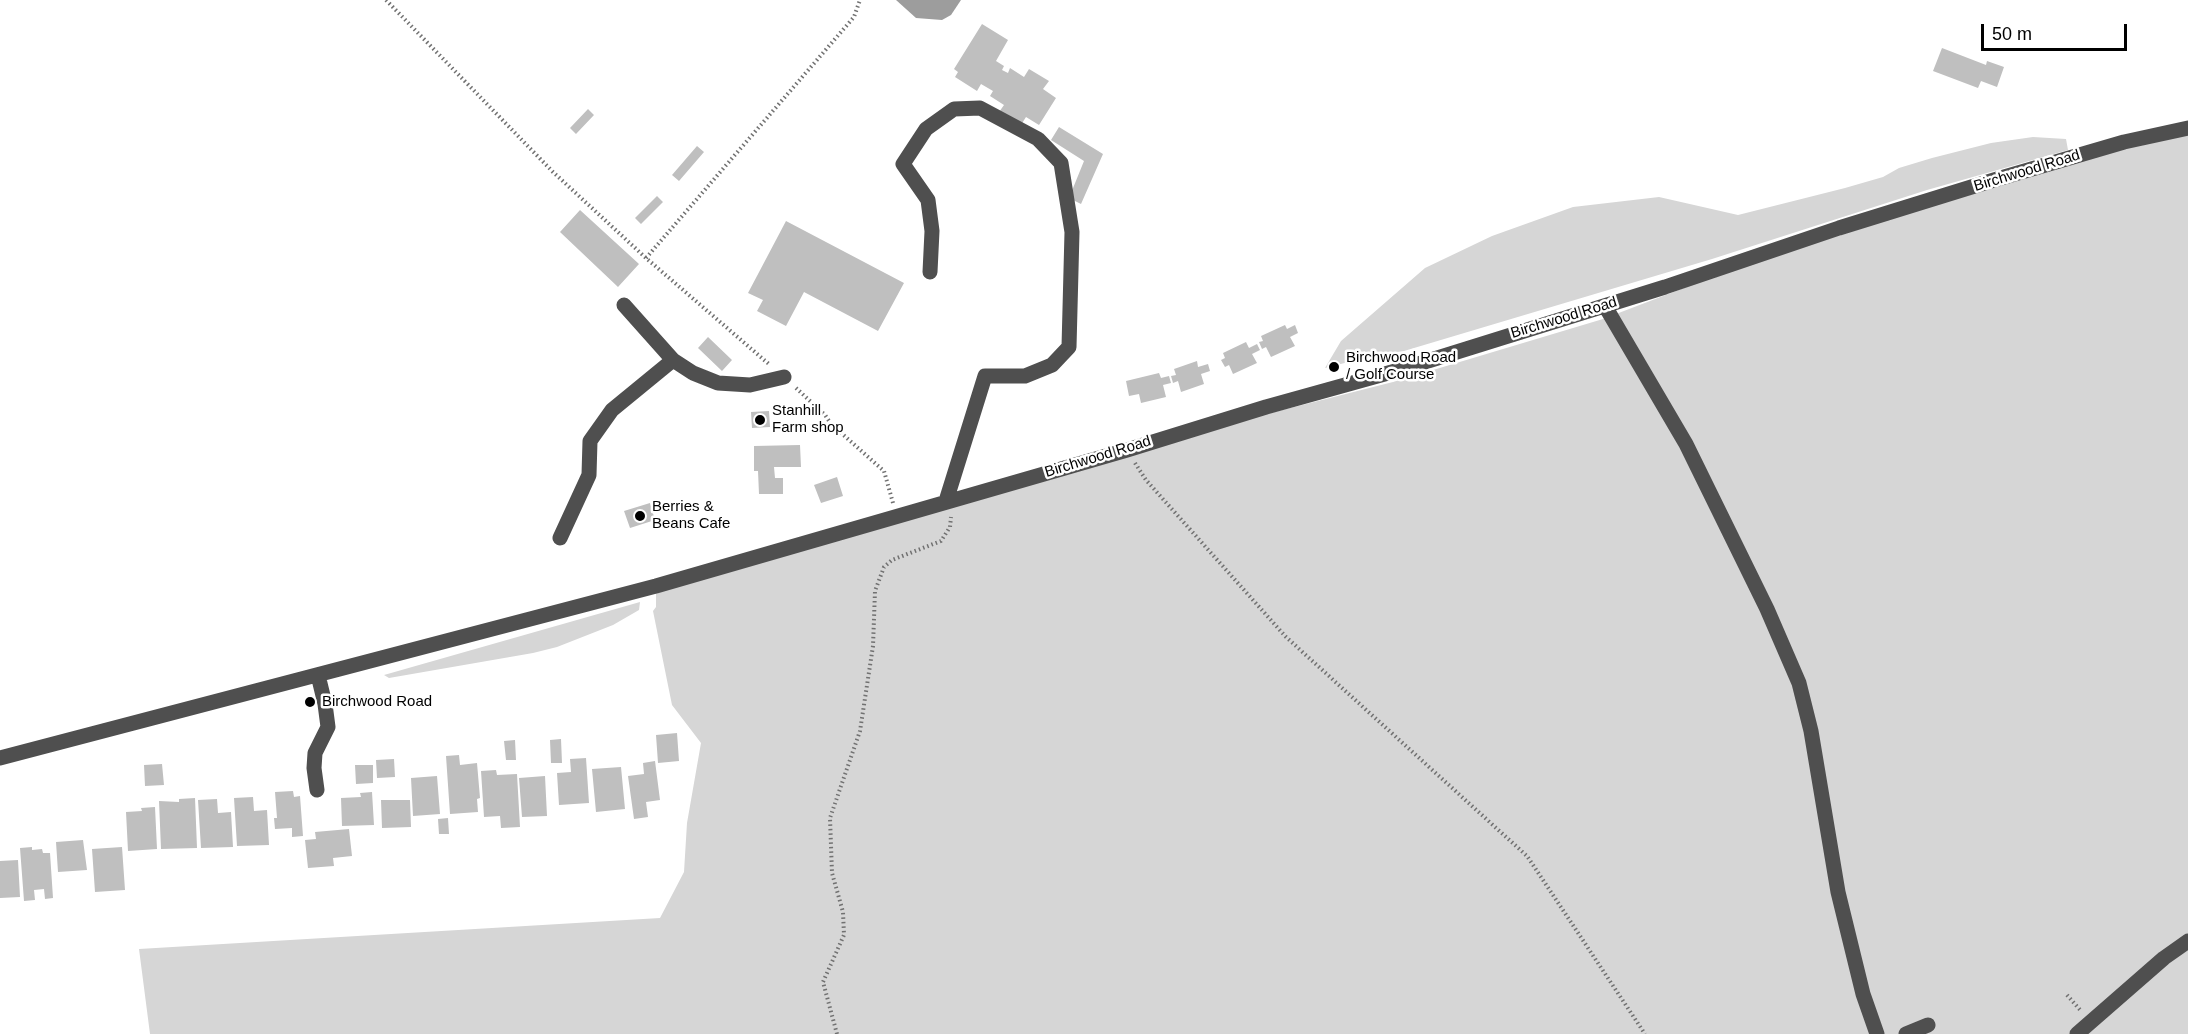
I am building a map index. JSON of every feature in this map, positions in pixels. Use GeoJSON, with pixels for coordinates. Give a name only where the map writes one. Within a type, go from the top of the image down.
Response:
{"type":"FeatureCollection","features":[{"type":"Feature","properties":{"kind":"street"},"geometry":{"type":"LineString","coordinates":[[930,272],[932,231],[928,200],[903,164],[926,129],[954,108],[980,108],[1038,139],[1061,163],[1072,232],[1069,347],[1052,365],[1025,376],[985,376],[949,506]]}},
{"type":"Feature","properties":{"kind":"street","name":"Birchwood Road"},"geometry":{"type":"LineString","coordinates":[[0,758],[656,586],[896,515],[949,506],[1266,406],[1399,370],[1605,306],[1839,228],[1994,180],[2124,142],[2188,128]]}},
{"type":"Feature","properties":{"kind":"street"},"geometry":{"type":"LineString","coordinates":[[624,304],[673,360],[693,373],[718,383],[750,384],[784,377]]}},
{"type":"Feature","properties":{"kind":"street"},"geometry":{"type":"LineString","coordinates":[[1605,306],[1686,444],[1767,609],[1799,683],[1812,731],[1838,892],[1863,994],[1877,1034]]}},
{"type":"Feature","properties":{"kind":"street"},"geometry":{"type":"LineString","coordinates":[[560,538],[589,475],[590,441],[612,410],[673,360]]}},
{"type":"Feature","properties":{"kind":"street"},"geometry":{"type":"LineString","coordinates":[[317,790],[314,768],[315,753],[328,727],[326,704],[318,675]]}},
{"type":"Feature","properties":{"kind":"street"},"geometry":{"type":"LineString","coordinates":[[2077,1034],[2164,958],[2188,941]]}},
{"type":"Feature","properties":{"kind":"street"},"geometry":{"type":"LineString","coordinates":[[1906,1034],[1928,1025]]}},
{"type":"Feature","properties":{"kind":"path"},"geometry":{"type":"LineString","coordinates":[[386,0],[553,172],[646,258],[784,377],[825,415],[831,424],[884,471],[896,515]]}},
{"type":"Feature","properties":{"kind":"path"},"geometry":{"type":"LineString","coordinates":[[646,258],[854,17],[861,0]]}},
{"type":"Feature","properties":{"kind":"path"},"geometry":{"type":"LineString","coordinates":[[1127,450],[1146,480],[1286,637],[1527,856],[1645,1034]]}},
{"type":"Feature","properties":{"kind":"path"},"geometry":{"type":"LineString","coordinates":[[837,1034],[823,982],[844,935],[843,912],[832,873],[830,818],[860,731],[873,646],[875,591],[884,567],[892,560],[940,541],[950,527],[949,506]]}},
{"type":"Feature","properties":{"kind":"shaded area"},"geometry":{"type":"Polygon","coordinates":[[[896,0],[961,0],[951,15],[942,20],[916,18],[896,0]]]}},
{"type":"Feature","properties":{"kind":"shaded area"},"geometry":{"type":"Polygon","coordinates":[[[2188,129],[2188,1034],[150,1034],[139,949],[660,918],[684,872],[687,823],[701,743],[672,705],[653,611],[656,607],[656,586],[1231,423],[1393,382],[1603,319],[1838,229],[2188,129]]]}},
{"type":"Feature","properties":{"kind":"shaded area"},"geometry":{"type":"Polygon","coordinates":[[[2033,137],[2066,139],[2068,150],[1927,190],[1712,259],[1404,351],[1376,355],[1325,368],[1341,341],[1425,268],[1492,236],[1573,207],[1659,197],[1738,215],[1883,177],[1899,168],[1932,158],[1991,143],[2033,137]]]}},
{"type":"Feature","properties":{"kind":"shaded area"},"geometry":{"type":"Polygon","coordinates":[[[640,602],[639,610],[613,625],[557,647],[389,678],[384,675],[640,602]]]}},
{"type":"Feature","properties":{"kind":"building"},"geometry":{"type":"Polygon","coordinates":[[[982,24],[1008,40],[996,61],[1004,66],[1002,70],[1008,73],[1010,68],[1024,77],[1029,69],[1049,81],[1043,89],[1056,98],[1039,125],[1026,117],[1019,128],[997,115],[1004,105],[990,96],[993,91],[981,84],[977,91],[955,77],[958,72],[954,69],[982,24]]]}},
{"type":"Feature","properties":{"kind":"building"},"geometry":{"type":"Polygon","coordinates":[[[1942,48],[1986,65],[1987,61],[2004,67],[1997,87],[1981,81],[1978,88],[1933,71],[1942,48]]]}},
{"type":"Feature","properties":{"kind":"building"},"geometry":{"type":"Polygon","coordinates":[[[588,109],[594,115],[576,134],[570,128],[588,109]]]}},
{"type":"Feature","properties":{"kind":"building"},"geometry":{"type":"Polygon","coordinates":[[[1059,127],[1103,154],[1081,204],[1069,198],[1084,161],[1051,140],[1059,127]]]}},
{"type":"Feature","properties":{"kind":"building"},"geometry":{"type":"Polygon","coordinates":[[[697,146],[704,152],[679,181],[672,175],[697,146]]]}},
{"type":"Feature","properties":{"kind":"building"},"geometry":{"type":"Polygon","coordinates":[[[657,196],[663,202],[641,224],[635,218],[657,196]]]}},
{"type":"Feature","properties":{"kind":"building"},"geometry":{"type":"Polygon","coordinates":[[[580,210],[639,264],[618,287],[560,232],[580,210]]]}},
{"type":"Feature","properties":{"kind":"building"},"geometry":{"type":"Polygon","coordinates":[[[786,221],[904,283],[878,331],[804,292],[786,326],[757,311],[763,300],[748,293],[786,221]]]}},
{"type":"Feature","properties":{"kind":"building"},"geometry":{"type":"Polygon","coordinates":[[[1285,325],[1287,329],[1295,325],[1298,333],[1290,337],[1295,346],[1271,357],[1266,347],[1262,349],[1259,342],[1263,341],[1261,336],[1285,325]]]}},
{"type":"Feature","properties":{"kind":"building"},"geometry":{"type":"Polygon","coordinates":[[[708,337],[732,360],[722,371],[698,348],[708,337]]]}},
{"type":"Feature","properties":{"kind":"building"},"geometry":{"type":"Polygon","coordinates":[[[1246,342],[1249,348],[1257,344],[1260,350],[1252,354],[1257,363],[1233,374],[1229,365],[1225,367],[1221,360],[1225,358],[1223,353],[1246,342]]]}},
{"type":"Feature","properties":{"kind":"building"},"geometry":{"type":"Polygon","coordinates":[[[1197,361],[1198,367],[1208,364],[1210,371],[1201,374],[1204,384],[1181,392],[1178,381],[1173,383],[1171,376],[1176,375],[1174,369],[1197,361]]]}},
{"type":"Feature","properties":{"kind":"building"},"geometry":{"type":"Polygon","coordinates":[[[1159,373],[1161,378],[1169,376],[1171,383],[1163,385],[1166,397],[1141,403],[1139,394],[1129,396],[1126,381],[1159,373]]]}},
{"type":"Feature","properties":{"kind":"building","name":"Stanhill Farm shop"},"geometry":{"type":"Polygon","coordinates":[[[769,411],[770,427],[752,428],[751,412],[769,411]]]}},
{"type":"Feature","properties":{"kind":"building"},"geometry":{"type":"Polygon","coordinates":[[[800,445],[801,467],[774,467],[775,478],[783,478],[783,494],[759,494],[758,471],[754,471],[754,446],[800,445]]]}},
{"type":"Feature","properties":{"kind":"building"},"geometry":{"type":"Polygon","coordinates":[[[837,477],[843,496],[821,503],[814,485],[837,477]]]}},
{"type":"Feature","properties":{"kind":"building","name":"Berries & Beans Cafe"},"geometry":{"type":"Polygon","coordinates":[[[650,503],[655,520],[630,528],[624,511],[650,503]]]}},
{"type":"Feature","properties":{"kind":"building"},"geometry":{"type":"Polygon","coordinates":[[[677,733],[679,761],[658,763],[656,735],[677,733]]]}},
{"type":"Feature","properties":{"kind":"building"},"geometry":{"type":"Polygon","coordinates":[[[561,739],[562,763],[551,763],[550,740],[561,739]]]}},
{"type":"Feature","properties":{"kind":"building"},"geometry":{"type":"Polygon","coordinates":[[[515,740],[516,760],[506,760],[504,741],[515,740]]]}},
{"type":"Feature","properties":{"kind":"building"},"geometry":{"type":"Polygon","coordinates":[[[459,755],[460,765],[477,763],[480,798],[477,799],[478,812],[450,814],[446,756],[459,755]]]}},
{"type":"Feature","properties":{"kind":"building"},"geometry":{"type":"Polygon","coordinates":[[[586,758],[589,803],[559,805],[557,773],[571,772],[570,759],[586,758]]]}},
{"type":"Feature","properties":{"kind":"building"},"geometry":{"type":"Polygon","coordinates":[[[394,759],[395,777],[377,778],[376,760],[394,759]]]}},
{"type":"Feature","properties":{"kind":"building"},"geometry":{"type":"Polygon","coordinates":[[[655,761],[660,800],[646,802],[648,817],[634,819],[628,776],[644,774],[643,763],[655,761]]]}},
{"type":"Feature","properties":{"kind":"building"},"geometry":{"type":"Polygon","coordinates":[[[162,764],[164,785],[145,786],[144,765],[162,764]]]}},
{"type":"Feature","properties":{"kind":"building"},"geometry":{"type":"Polygon","coordinates":[[[355,765],[373,765],[373,783],[356,784],[355,765]]]}},
{"type":"Feature","properties":{"kind":"building"},"geometry":{"type":"Polygon","coordinates":[[[621,767],[625,809],[596,812],[592,769],[621,767]]]}},
{"type":"Feature","properties":{"kind":"building"},"geometry":{"type":"Polygon","coordinates":[[[496,770],[497,775],[517,774],[520,827],[501,828],[500,816],[484,817],[481,771],[496,770]]]}},
{"type":"Feature","properties":{"kind":"building"},"geometry":{"type":"Polygon","coordinates":[[[437,776],[440,814],[413,816],[411,778],[437,776]]]}},
{"type":"Feature","properties":{"kind":"building"},"geometry":{"type":"Polygon","coordinates":[[[545,776],[547,816],[522,817],[519,778],[545,776]]]}},
{"type":"Feature","properties":{"kind":"building"},"geometry":{"type":"Polygon","coordinates":[[[293,791],[294,797],[300,796],[303,836],[292,837],[292,828],[275,829],[274,818],[277,818],[275,792],[293,791]]]}},
{"type":"Feature","properties":{"kind":"building"},"geometry":{"type":"Polygon","coordinates":[[[372,792],[374,825],[342,826],[341,798],[361,797],[360,793],[372,792]]]}},
{"type":"Feature","properties":{"kind":"building"},"geometry":{"type":"Polygon","coordinates":[[[253,797],[254,811],[267,810],[269,845],[237,846],[234,798],[253,797]]]}},
{"type":"Feature","properties":{"kind":"building"},"geometry":{"type":"Polygon","coordinates":[[[195,798],[197,848],[161,849],[159,801],[179,802],[179,799],[195,798]]]}},
{"type":"Feature","properties":{"kind":"building"},"geometry":{"type":"Polygon","coordinates":[[[217,799],[218,813],[231,812],[233,847],[201,848],[198,800],[217,799]]]}},
{"type":"Feature","properties":{"kind":"building"},"geometry":{"type":"Polygon","coordinates":[[[381,800],[410,800],[411,827],[382,828],[381,800]]]}},
{"type":"Feature","properties":{"kind":"building"},"geometry":{"type":"Polygon","coordinates":[[[155,807],[157,849],[128,851],[126,812],[155,807]]]}},
{"type":"Feature","properties":{"kind":"building"},"geometry":{"type":"Polygon","coordinates":[[[448,818],[449,834],[439,834],[438,819],[448,818]]]}},
{"type":"Feature","properties":{"kind":"building"},"geometry":{"type":"Polygon","coordinates":[[[349,829],[352,856],[333,858],[334,866],[308,868],[305,840],[316,839],[315,832],[349,829]]]}},
{"type":"Feature","properties":{"kind":"building"},"geometry":{"type":"Polygon","coordinates":[[[83,840],[87,870],[58,872],[56,842],[83,840]]]}},
{"type":"Feature","properties":{"kind":"building"},"geometry":{"type":"Polygon","coordinates":[[[32,847],[32,850],[42,849],[43,853],[50,853],[53,898],[45,899],[44,889],[34,890],[35,900],[24,901],[20,848],[32,847]]]}},
{"type":"Feature","properties":{"kind":"building"},"geometry":{"type":"Polygon","coordinates":[[[122,847],[125,890],[95,892],[92,849],[122,847]]]}},
{"type":"Feature","properties":{"kind":"building"},"geometry":{"type":"Polygon","coordinates":[[[18,860],[20,897],[0,898],[0,861],[18,860]]]}},
{"type":"Feature","properties":{"kind":"place","name":"Birchwood Road / Golf Course"},"geometry":{"type":"Point","coordinates":[1334,367]}},
{"type":"Feature","properties":{"kind":"place","name":"Stanhill Farm shop"},"geometry":{"type":"Point","coordinates":[760,420]}},
{"type":"Feature","properties":{"kind":"place","name":"Berries & Beans Cafe"},"geometry":{"type":"Point","coordinates":[640,516]}},
{"type":"Feature","properties":{"kind":"place","name":"Birchwood Road"},"geometry":{"type":"Point","coordinates":[310,702]}}]}
